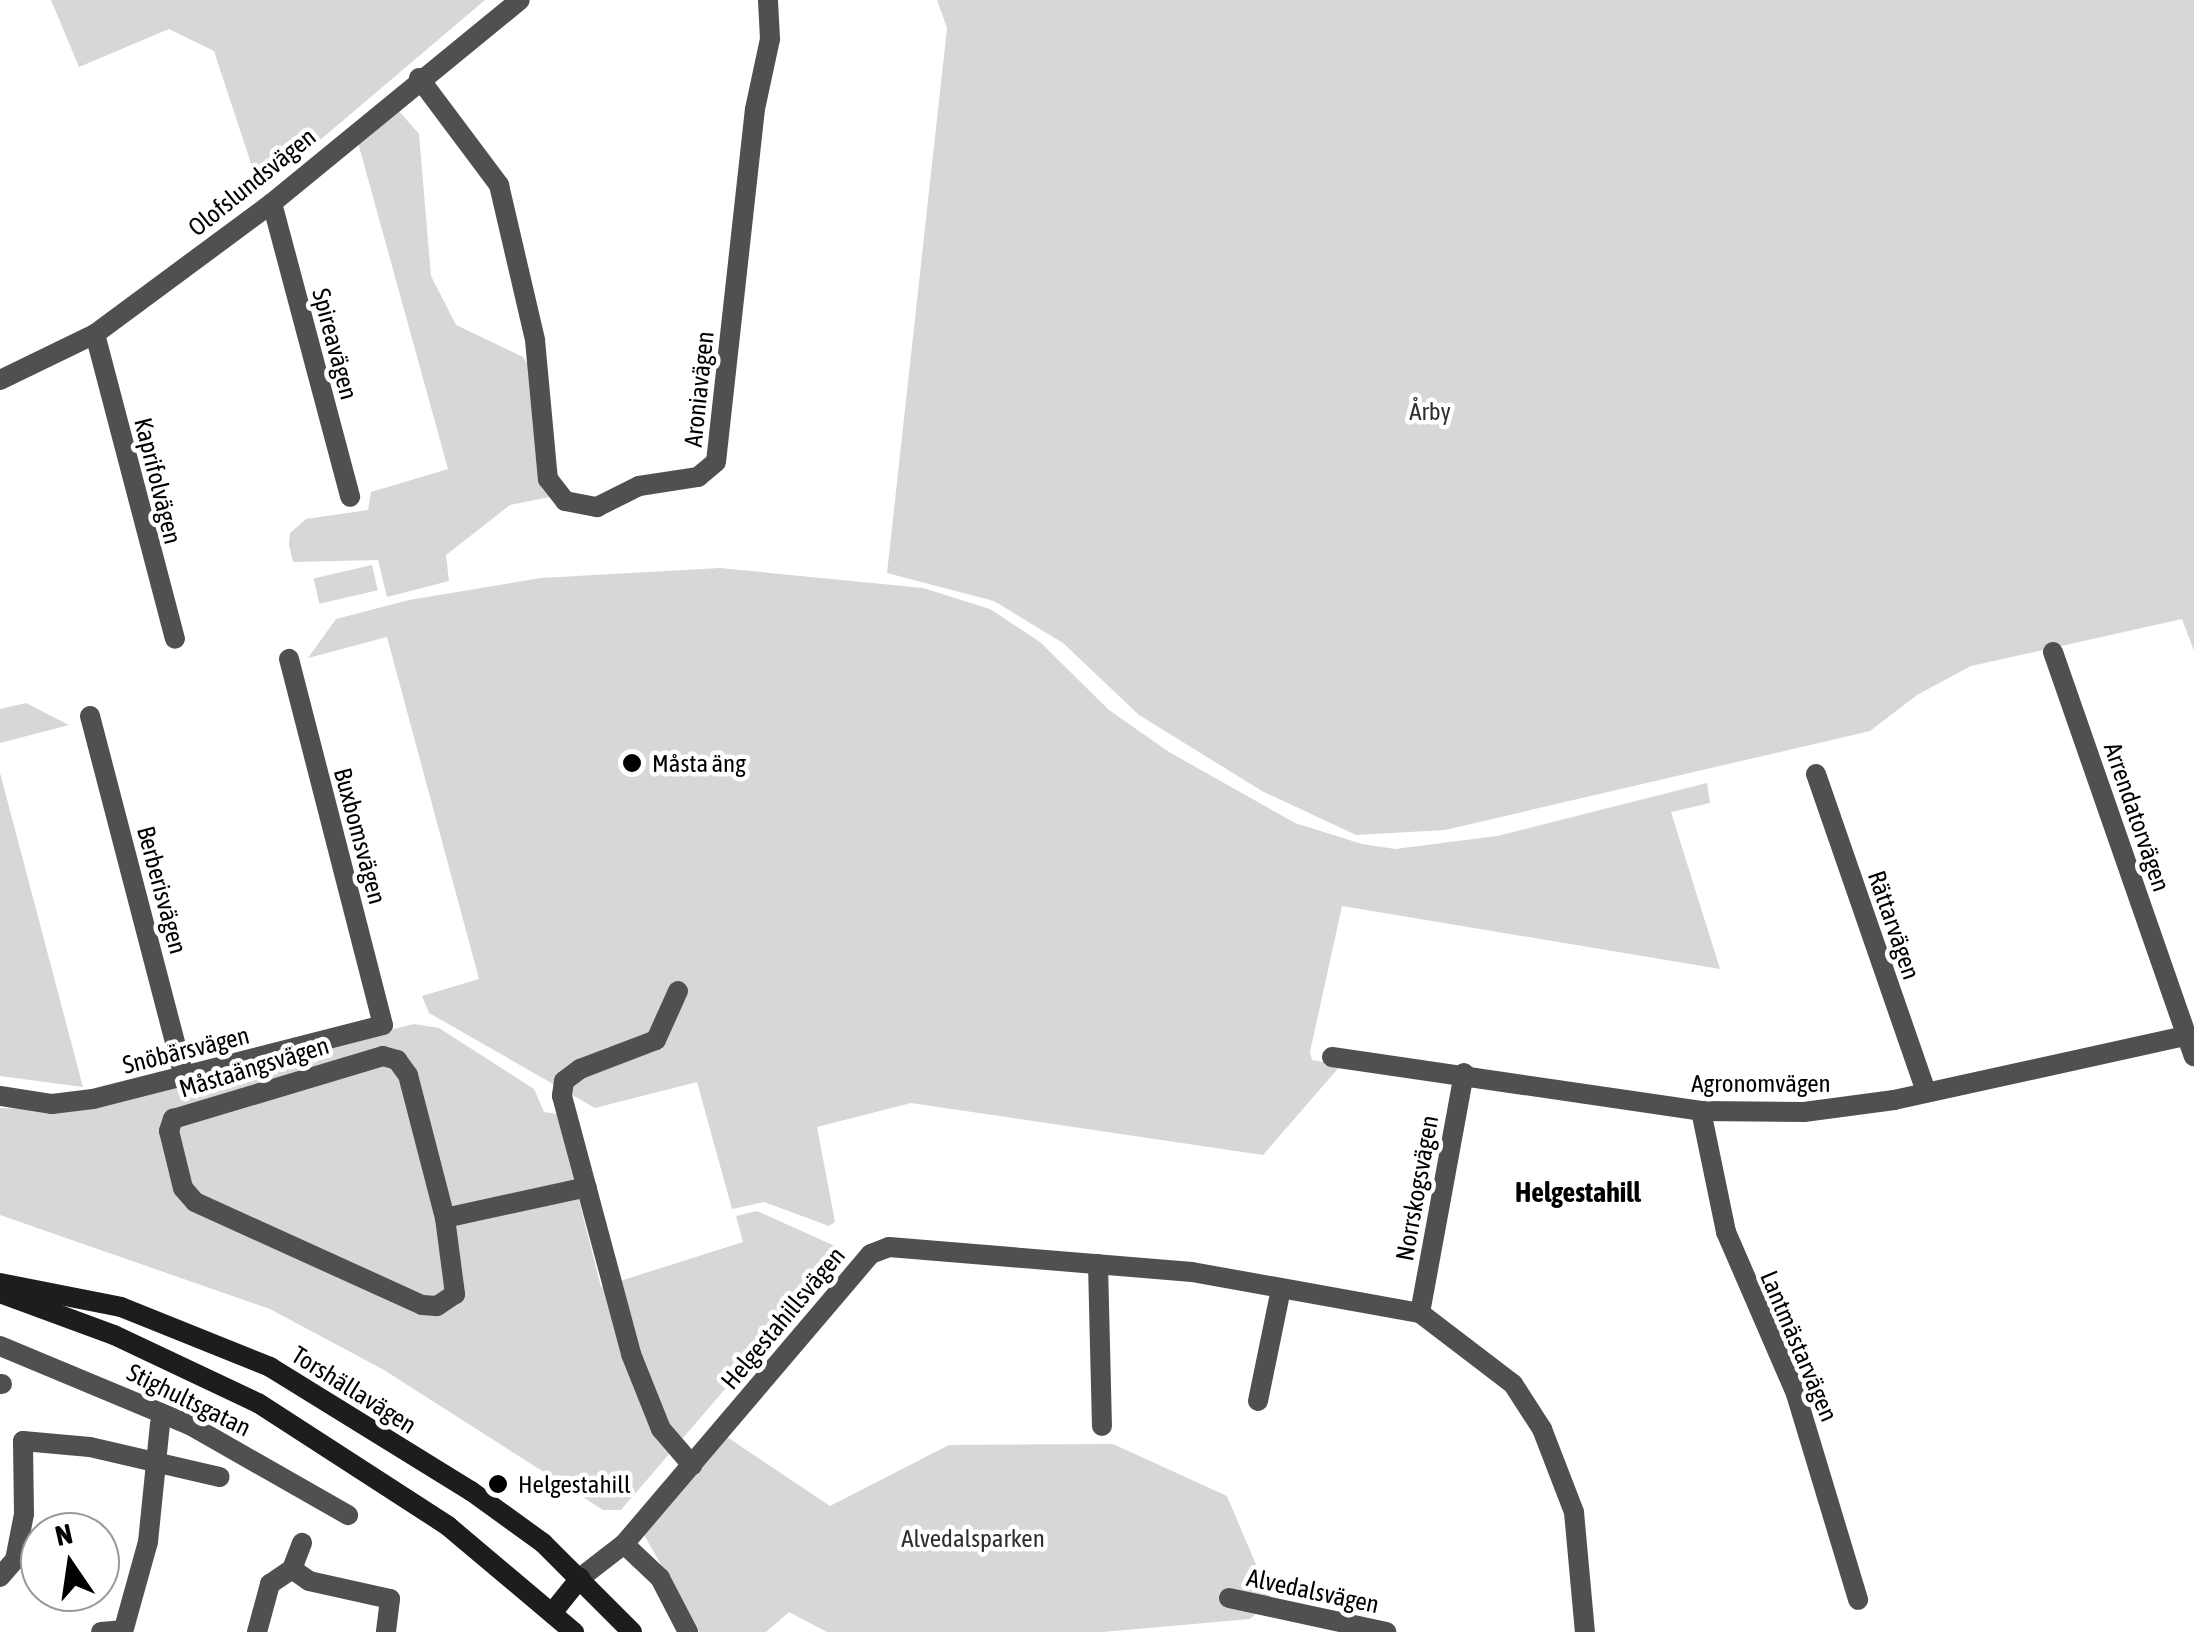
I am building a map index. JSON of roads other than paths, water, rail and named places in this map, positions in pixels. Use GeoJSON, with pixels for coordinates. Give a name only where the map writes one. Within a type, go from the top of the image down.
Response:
{"type":"FeatureCollection","features":[{"type":"Feature","properties":{"kind":"main road","name":"Torshällavägen"},"geometry":{"type":"LineString","coordinates":[[0,1283],[121,1307],[270,1368],[471,1491],[580,1578],[632,1632]]}},
{"type":"Feature","properties":{"kind":"main road"},"geometry":{"type":"LineString","coordinates":[[0,1294],[114,1335],[258,1404],[448,1526],[574,1632]]}},
{"type":"Feature","properties":{"kind":"main road"},"geometry":{"type":"LineString","coordinates":[[552,1612],[580,1578]]}},
{"type":"Feature","properties":{"kind":"street","name":"Olofslundsvägen"},"geometry":{"type":"LineString","coordinates":[[0,380],[96,334],[272,203],[419,78],[520,0]]}},
{"type":"Feature","properties":{"kind":"street","name":"Aroniavägen"},"geometry":{"type":"LineString","coordinates":[[419,78],[498,184],[535,340],[548,478],[564,501],[597,506],[639,486],[698,478],[716,462],[755,109],[770,40],[768,0]]}},
{"type":"Feature","properties":{"kind":"street","name":"Spireavägen"},"geometry":{"type":"LineString","coordinates":[[272,203],[350,497]]}},
{"type":"Feature","properties":{"kind":"street","name":"Kaprifolvägen"},"geometry":{"type":"LineString","coordinates":[[96,334],[175,640]]}},
{"type":"Feature","properties":{"kind":"street","name":"Arrendatorvägen"},"geometry":{"type":"LineString","coordinates":[[2053,652],[2190,1046]]}},
{"type":"Feature","properties":{"kind":"street","name":"Buxbomsvägen"},"geometry":{"type":"LineString","coordinates":[[288,659],[383,1025]]}},
{"type":"Feature","properties":{"kind":"street","name":"Berberisvägen"},"geometry":{"type":"LineString","coordinates":[[90,716],[184,1077]]}},
{"type":"Feature","properties":{"kind":"street","name":"Rättarvägen"},"geometry":{"type":"LineString","coordinates":[[1816,774],[1926,1092]]}},
{"type":"Feature","properties":{"kind":"street"},"geometry":{"type":"LineString","coordinates":[[678,991],[656,1040],[564,1081],[587,1188],[631,1354],[661,1428],[692,1465]]}},
{"type":"Feature","properties":{"kind":"street","name":"Snöbärsvägen"},"geometry":{"type":"LineString","coordinates":[[0,1096],[76,1102],[383,1025]]}},
{"type":"Feature","properties":{"kind":"street","name":"Agronomvägen"},"geometry":{"type":"LineString","coordinates":[[1332,1057],[1464,1073],[1702,1111],[1804,1112],[2190,1046]]}},
{"type":"Feature","properties":{"kind":"street","name":"Måstaängsvägen"},"geometry":{"type":"LineString","coordinates":[[384,1056],[398,1060],[408,1075],[444,1218],[455,1294],[437,1306],[422,1304],[195,1202],[183,1188],[169,1131],[173,1119],[204,1104],[384,1056]]}},
{"type":"Feature","properties":{"kind":"street","name":"Norrskogsvägen"},"geometry":{"type":"LineString","coordinates":[[1420,1312],[1464,1073]]}},
{"type":"Feature","properties":{"kind":"street","name":"Lantmästarvägen"},"geometry":{"type":"LineString","coordinates":[[1702,1111],[1726,1232],[1805,1420],[1858,1600]]}},
{"type":"Feature","properties":{"kind":"street"},"geometry":{"type":"LineString","coordinates":[[444,1218],[587,1188]]}},
{"type":"Feature","properties":{"kind":"street","name":"Helgestahillsvägen"},"geometry":{"type":"LineString","coordinates":[[580,1578],[624,1544],[871,1254],[889,1246],[1098,1264],[1420,1312],[1513,1384],[1542,1429],[1574,1512],[1585,1632]]}},
{"type":"Feature","properties":{"kind":"street"},"geometry":{"type":"LineString","coordinates":[[1098,1264],[1102,1426]]}},
{"type":"Feature","properties":{"kind":"street"},"geometry":{"type":"LineString","coordinates":[[1258,1401],[1281,1289]]}},
{"type":"Feature","properties":{"kind":"street","name":"Stighultsgatan"},"geometry":{"type":"LineString","coordinates":[[0,1346],[190,1425],[348,1514]]}},
{"type":"Feature","properties":{"kind":"street"},"geometry":{"type":"LineString","coordinates":[[115,1631],[148,1542],[160,1424]]}},
{"type":"Feature","properties":{"kind":"street"},"geometry":{"type":"LineString","coordinates":[[0,1577],[15,1560],[24,1514],[23,1441],[220,1476]]}},
{"type":"Feature","properties":{"kind":"street"},"geometry":{"type":"LineString","coordinates":[[257,1632],[270,1584],[292,1569],[302,1544]]}},
{"type":"Feature","properties":{"kind":"street"},"geometry":{"type":"LineString","coordinates":[[624,1544],[660,1578],[688,1632]]}},
{"type":"Feature","properties":{"kind":"street"},"geometry":{"type":"LineString","coordinates":[[292,1569],[309,1581],[390,1599],[386,1632]]}},
{"type":"Feature","properties":{"kind":"street","name":"Alvedalsvägen"},"geometry":{"type":"LineString","coordinates":[[1229,1598],[1386,1632]]}},
{"type":"Feature","properties":{"kind":"place","name":"Måsta äng"},"geometry":{"type":"Point","coordinates":[632,763]}},
{"type":"Feature","properties":{"kind":"place","name":"Helgestahill"},"geometry":{"type":"Point","coordinates":[498,1484]}},
{"type":"Feature","properties":{"kind":"district","name":"Helgestahill"},"geometry":{"type":"Point","coordinates":[1578,1192]}},
{"type":"Feature","properties":{"kind":"park label","name":"Årby"},"geometry":{"type":"Point","coordinates":[1430,411]}},
{"type":"Feature","properties":{"kind":"park label","name":"Alvedalsparken"},"geometry":{"type":"Point","coordinates":[973,1538]}}]}
